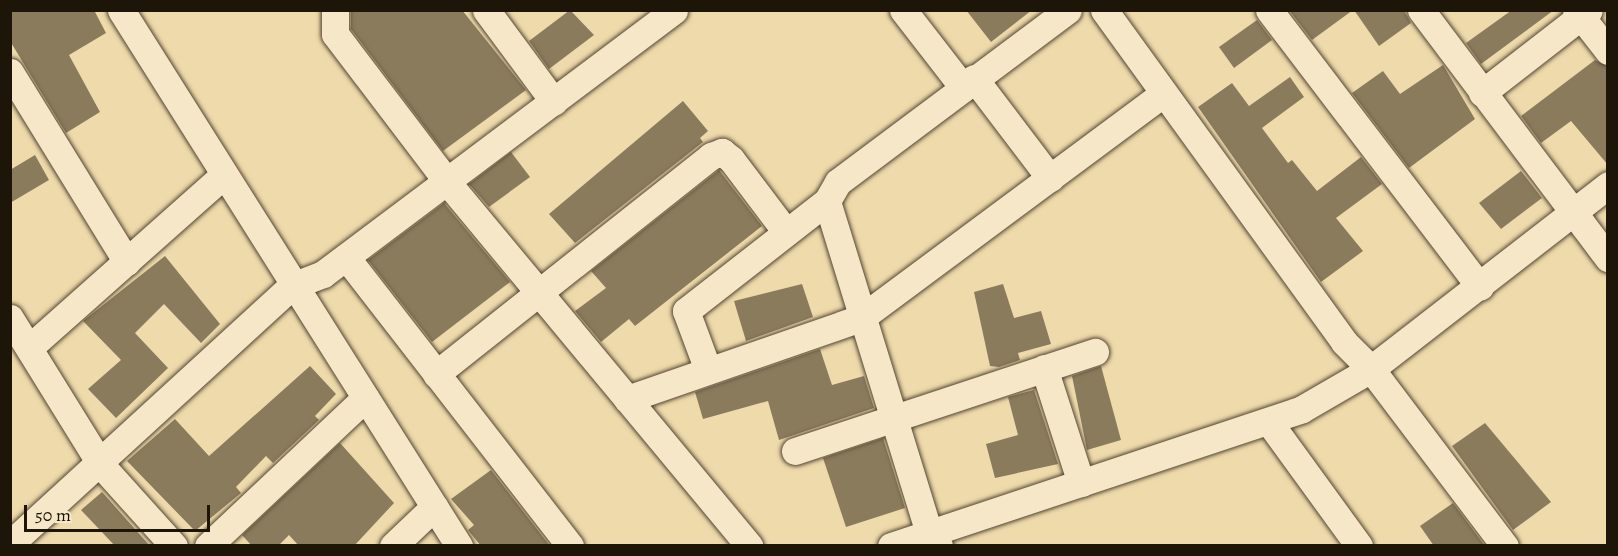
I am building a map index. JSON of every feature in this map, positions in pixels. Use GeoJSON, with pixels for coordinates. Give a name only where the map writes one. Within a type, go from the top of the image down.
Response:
{"type":"FeatureCollection","features":[{"type":"Feature","properties":{"kind":"street"},"geometry":{"type":"LineString","coordinates":[[121,10],[292,286],[459,546]]}},
{"type":"Feature","properties":{"kind":"street"},"geometry":{"type":"LineString","coordinates":[[335,10],[335,34],[448,183],[749,546]]}},
{"type":"Feature","properties":{"kind":"street"},"geometry":{"type":"LineString","coordinates":[[486,10],[554,102]]}},
{"type":"Feature","properties":{"kind":"street"},"geometry":{"type":"LineString","coordinates":[[10,544],[101,465],[292,286],[346,257],[448,183],[674,10]]}},
{"type":"Feature","properties":{"kind":"street"},"geometry":{"type":"LineString","coordinates":[[903,10],[1050,178]]}},
{"type":"Feature","properties":{"kind":"street"},"geometry":{"type":"LineString","coordinates":[[708,370],[686,311],[827,201],[838,182],[968,82],[1068,10]]}},
{"type":"Feature","properties":{"kind":"street"},"geometry":{"type":"LineString","coordinates":[[1104,10],[1344,342],[1371,369],[1505,546]]}},
{"type":"Feature","properties":{"kind":"street"},"geometry":{"type":"LineString","coordinates":[[1269,10],[1480,287]]}},
{"type":"Feature","properties":{"kind":"street"},"geometry":{"type":"LineString","coordinates":[[1420,10],[1608,258]]}},
{"type":"Feature","properties":{"kind":"street"},"geometry":{"type":"LineString","coordinates":[[1482,93],[1582,13],[1608,51]]}},
{"type":"Feature","properties":{"kind":"street"},"geometry":{"type":"LineString","coordinates":[[10,72],[127,262]]}},
{"type":"Feature","properties":{"kind":"street"},"geometry":{"type":"LineString","coordinates":[[627,399],[861,318],[1164,93]]}},
{"type":"Feature","properties":{"kind":"street"},"geometry":{"type":"LineString","coordinates":[[436,374],[711,156],[722,153],[786,232]]}},
{"type":"Feature","properties":{"kind":"street"},"geometry":{"type":"LineString","coordinates":[[29,348],[224,176]]}},
{"type":"Feature","properties":{"kind":"street"},"geometry":{"type":"LineString","coordinates":[[891,546],[934,539],[1081,483],[1302,410],[1371,369],[1480,287],[1608,185]]}},
{"type":"Feature","properties":{"kind":"street"},"geometry":{"type":"LineString","coordinates":[[827,201],[861,318],[934,539]]}},
{"type":"Feature","properties":{"kind":"street"},"geometry":{"type":"LineString","coordinates":[[346,257],[570,546]]}},
{"type":"Feature","properties":{"kind":"street"},"geometry":{"type":"LineString","coordinates":[[10,318],[101,465],[174,546]]}},
{"type":"Feature","properties":{"kind":"street"},"geometry":{"type":"LineString","coordinates":[[795,451],[1095,352]]}},
{"type":"Feature","properties":{"kind":"street"},"geometry":{"type":"LineString","coordinates":[[1044,368],[1081,483]]}},
{"type":"Feature","properties":{"kind":"street"},"geometry":{"type":"LineString","coordinates":[[207,546],[365,398]]}},
{"type":"Feature","properties":{"kind":"street"},"geometry":{"type":"LineString","coordinates":[[1269,422],[1346,540]]}},
{"type":"Feature","properties":{"kind":"street"},"geometry":{"type":"LineString","coordinates":[[393,546],[434,507]]}},
{"type":"Feature","properties":{"kind":"building"},"geometry":{"type":"Polygon","coordinates":[[[10,10],[94,10],[106,33],[69,55],[100,112],[66,133],[10,41],[10,10]]]}},
{"type":"Feature","properties":{"kind":"building"},"geometry":{"type":"Polygon","coordinates":[[[351,10],[462,10],[526,90],[443,151],[351,29],[351,10]]]}},
{"type":"Feature","properties":{"kind":"building"},"geometry":{"type":"Polygon","coordinates":[[[570,10],[594,35],[549,69],[529,41],[570,10]]]}},
{"type":"Feature","properties":{"kind":"building"},"geometry":{"type":"Polygon","coordinates":[[[966,10],[1032,10],[991,42],[966,10]]]}},
{"type":"Feature","properties":{"kind":"building"},"geometry":{"type":"Polygon","coordinates":[[[1289,10],[1353,10],[1312,40],[1289,10]]]}},
{"type":"Feature","properties":{"kind":"building"},"geometry":{"type":"Polygon","coordinates":[[[1354,10],[1404,10],[1411,23],[1379,46],[1354,10]]]}},
{"type":"Feature","properties":{"kind":"building"},"geometry":{"type":"Polygon","coordinates":[[[1512,10],[1554,10],[1481,64],[1466,43],[1512,10]]]}},
{"type":"Feature","properties":{"kind":"building"},"geometry":{"type":"Polygon","coordinates":[[[1257,20],[1272,40],[1234,68],[1219,47],[1257,20]]]}},
{"type":"Feature","properties":{"kind":"building"},"geometry":{"type":"Polygon","coordinates":[[[1595,60],[1608,66],[1608,165],[1571,121],[1541,143],[1521,116],[1595,60]]]}},
{"type":"Feature","properties":{"kind":"building"},"geometry":{"type":"Polygon","coordinates":[[[1443,65],[1475,119],[1409,168],[1352,93],[1383,71],[1400,94],[1443,65]]]}},
{"type":"Feature","properties":{"kind":"building"},"geometry":{"type":"Polygon","coordinates":[[[1290,77],[1304,97],[1262,128],[1288,163],[1292,160],[1317,191],[1361,157],[1382,184],[1336,218],[1363,251],[1321,282],[1198,107],[1232,83],[1249,106],[1290,77]]]}},
{"type":"Feature","properties":{"kind":"building"},"geometry":{"type":"Polygon","coordinates":[[[683,101],[708,131],[700,138],[703,142],[575,243],[549,214],[683,101]]]}},
{"type":"Feature","properties":{"kind":"building"},"geometry":{"type":"Polygon","coordinates":[[[511,152],[530,177],[489,207],[469,184],[511,152]]]}},
{"type":"Feature","properties":{"kind":"building"},"geometry":{"type":"Polygon","coordinates":[[[35,155],[49,180],[10,203],[10,170],[35,155]]]}},
{"type":"Feature","properties":{"kind":"building"},"geometry":{"type":"Polygon","coordinates":[[[719,170],[762,226],[635,326],[629,319],[601,342],[575,311],[606,288],[591,271],[719,170]]]}},
{"type":"Feature","properties":{"kind":"building"},"geometry":{"type":"Polygon","coordinates":[[[1521,171],[1542,198],[1501,229],[1479,203],[1521,171]]]}},
{"type":"Feature","properties":{"kind":"building"},"geometry":{"type":"Polygon","coordinates":[[[444,203],[510,282],[432,342],[368,260],[444,203]]]}},
{"type":"Feature","properties":{"kind":"building"},"geometry":{"type":"Polygon","coordinates":[[[165,256],[220,324],[201,343],[164,304],[135,333],[168,368],[116,418],[88,389],[121,360],[83,321],[165,256]]]}},
{"type":"Feature","properties":{"kind":"building"},"geometry":{"type":"Polygon","coordinates":[[[802,284],[813,317],[746,341],[734,301],[802,284]]]}},
{"type":"Feature","properties":{"kind":"building"},"geometry":{"type":"Polygon","coordinates":[[[1003,284],[1014,318],[1041,311],[1051,344],[1018,353],[1020,360],[999,367],[990,366],[974,292],[1003,284]]]}},
{"type":"Feature","properties":{"kind":"building"},"geometry":{"type":"Polygon","coordinates":[[[820,349],[832,385],[864,376],[874,408],[779,440],[768,401],[703,419],[695,392],[820,349]]]}},
{"type":"Feature","properties":{"kind":"building"},"geometry":{"type":"Polygon","coordinates":[[[310,366],[336,394],[315,416],[319,420],[273,463],[266,456],[236,487],[241,493],[195,531],[127,461],[175,419],[209,456],[310,366]]]}},
{"type":"Feature","properties":{"kind":"building"},"geometry":{"type":"Polygon","coordinates":[[[1101,366],[1121,440],[1087,450],[1072,376],[1101,366]]]}},
{"type":"Feature","properties":{"kind":"building"},"geometry":{"type":"Polygon","coordinates":[[[1034,390],[1058,464],[995,478],[986,444],[1018,435],[1008,397],[1034,390]]]}},
{"type":"Feature","properties":{"kind":"building"},"geometry":{"type":"Polygon","coordinates":[[[1485,423],[1551,502],[1513,530],[1452,446],[1485,423]]]}},
{"type":"Feature","properties":{"kind":"building"},"geometry":{"type":"Polygon","coordinates":[[[883,438],[905,508],[846,527],[823,458],[883,438]]]}},
{"type":"Feature","properties":{"kind":"building"},"geometry":{"type":"Polygon","coordinates":[[[340,443],[394,503],[354,546],[299,546],[289,535],[278,546],[252,546],[242,535],[340,443]]]}},
{"type":"Feature","properties":{"kind":"building"},"geometry":{"type":"Polygon","coordinates":[[[491,470],[550,546],[481,546],[468,530],[474,525],[451,499],[491,470]]]}},
{"type":"Feature","properties":{"kind":"building"},"geometry":{"type":"Polygon","coordinates":[[[102,492],[150,546],[115,546],[81,510],[102,492]]]}},
{"type":"Feature","properties":{"kind":"building"},"geometry":{"type":"Polygon","coordinates":[[[1453,503],[1485,546],[1434,546],[1420,526],[1453,503]]]}}]}
